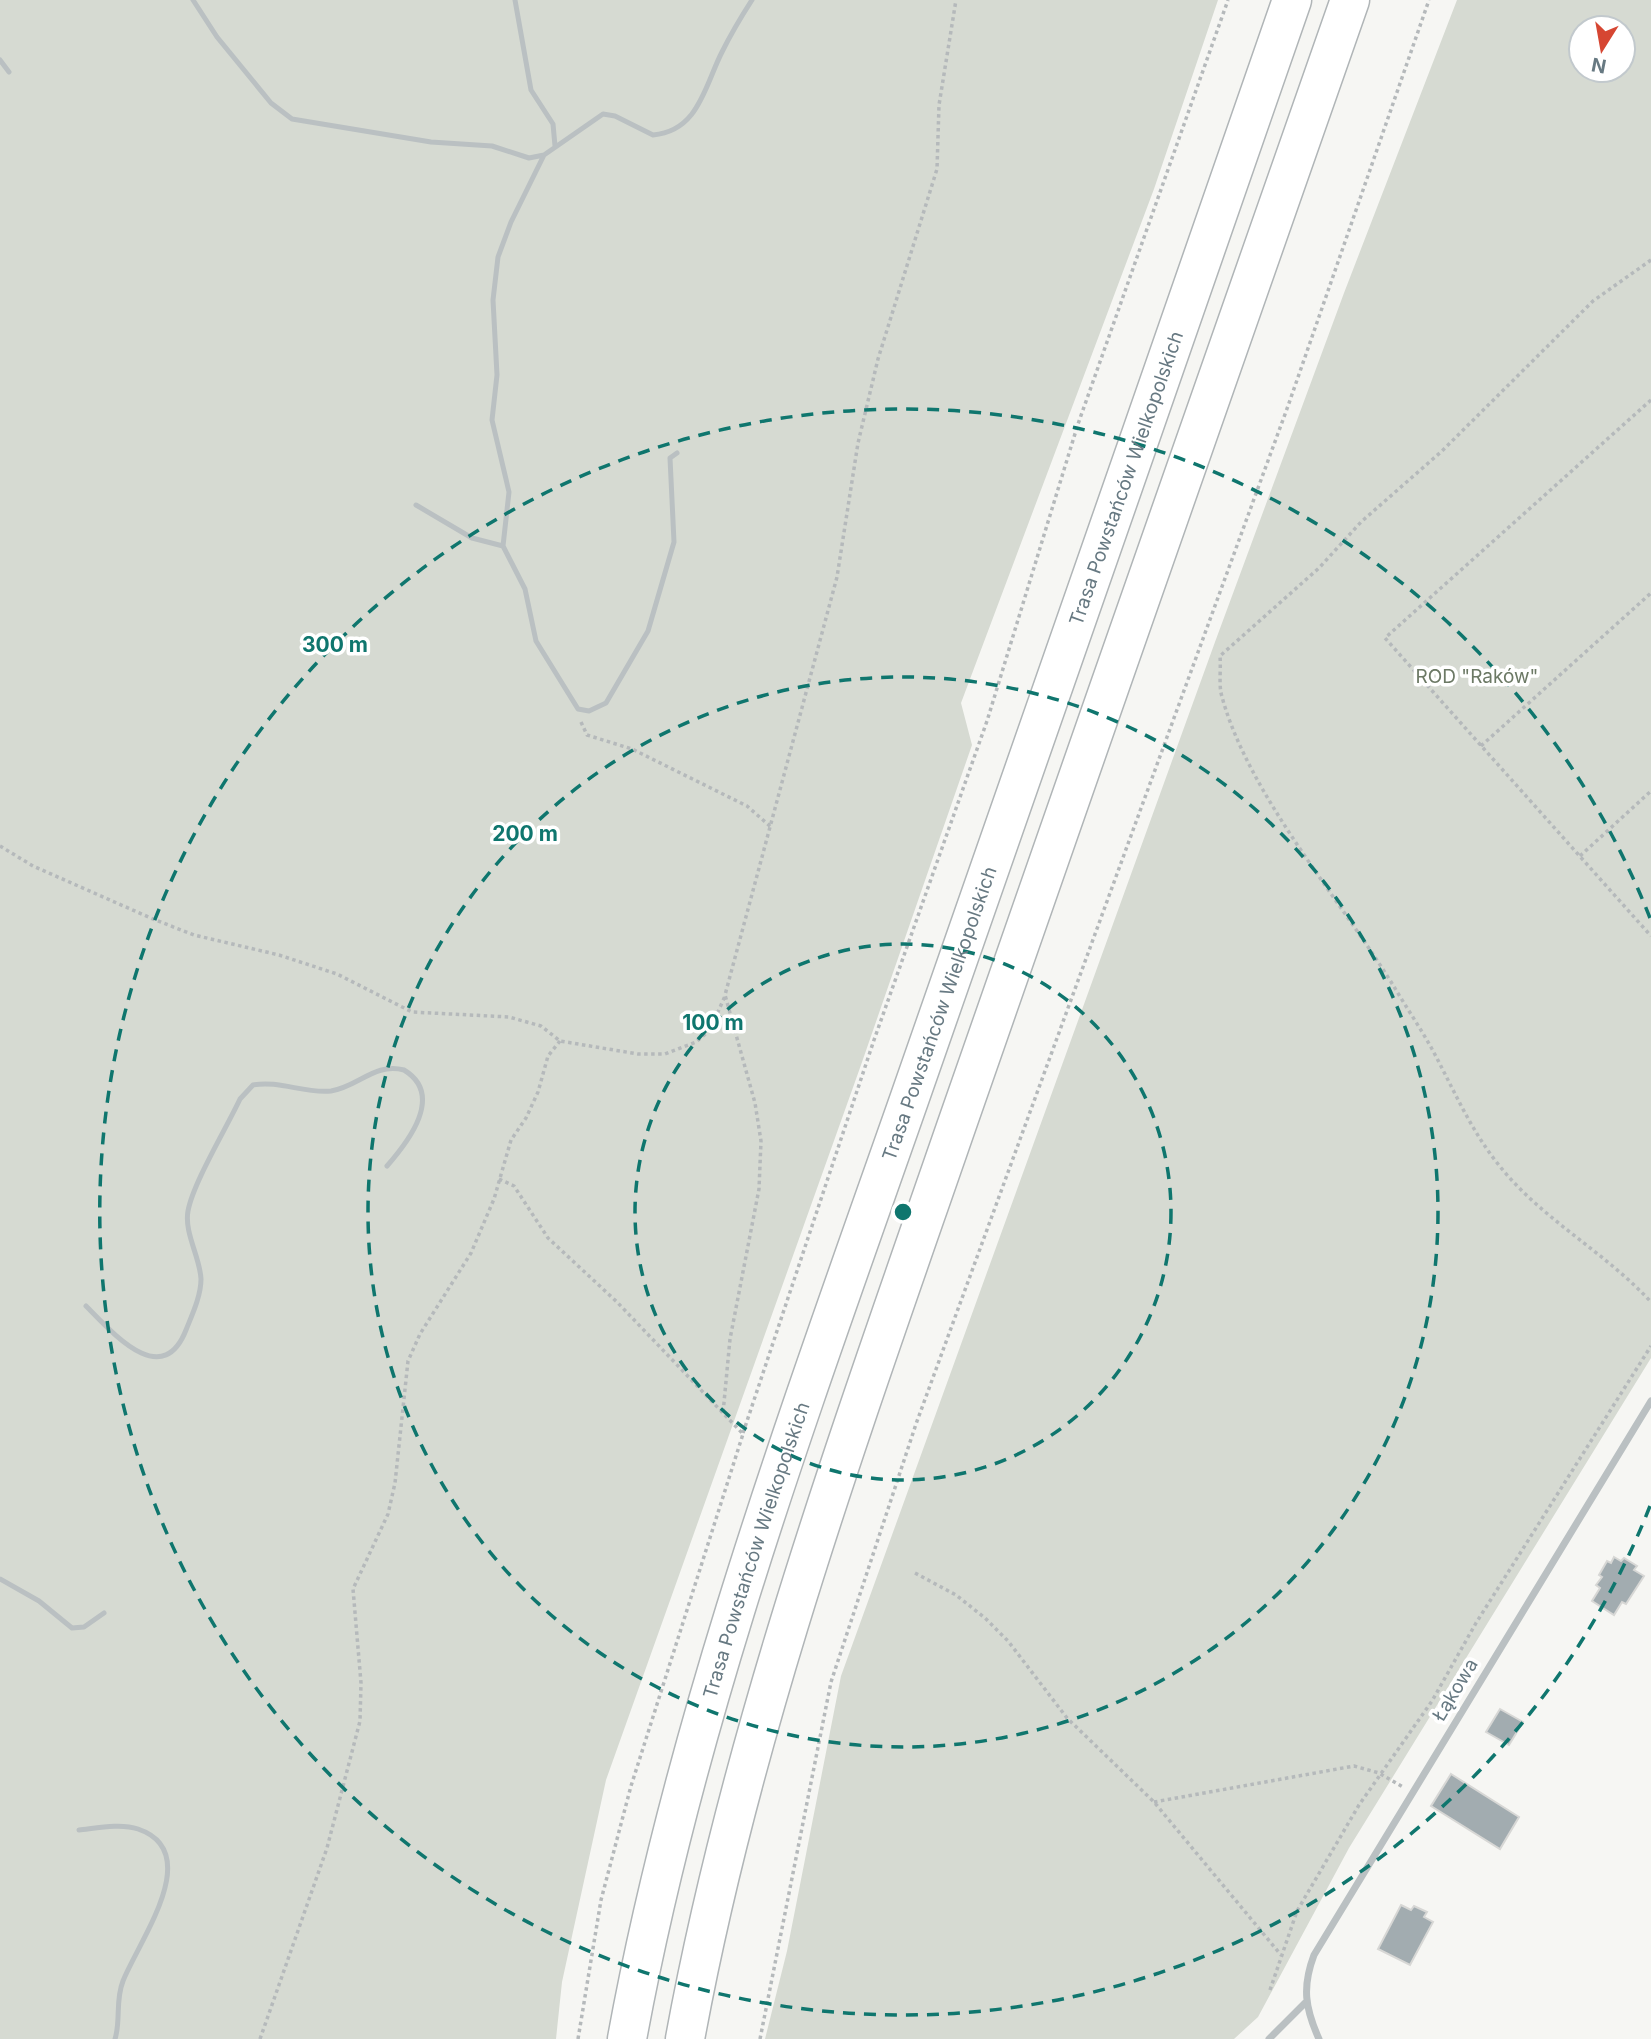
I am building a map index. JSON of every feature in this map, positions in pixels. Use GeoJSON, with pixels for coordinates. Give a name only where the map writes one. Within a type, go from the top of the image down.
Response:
{"type":"FeatureCollection","features":[{"type":"Feature","properties":{"kind":"highway","name":"Trasa Powstańców Wielkopolskich"},"geometry":{"type":"LineString","coordinates":[[628,2039],[639,1976],[680,1806],[727,1635],[822,1347],[1292,0]]}},
{"type":"Feature","properties":{"kind":"highway"},"geometry":{"type":"LineString","coordinates":[[685,2039],[735,1819],[778,1663],[874,1365],[1350,0]]}},
{"type":"Feature","properties":{"kind":"street","name":"Łąkowa"},"geometry":{"type":"LineString","coordinates":[[1305,2003],[1305,1978],[1314,1955],[1651,1401]]}},
{"type":"Feature","properties":{"kind":"street"},"geometry":{"type":"LineString","coordinates":[[1269,2039],[1305,2003],[1319,2039]]}},
{"type":"Feature","properties":{"kind":"lane"},"geometry":{"type":"LineString","coordinates":[[192,0],[217,37],[271,103],[292,119],[336,124],[431,142],[492,146],[530,158],[544,155]]}},
{"type":"Feature","properties":{"kind":"lane"},"geometry":{"type":"LineString","coordinates":[[516,0],[531,90],[553,124],[555,146]]}},
{"type":"Feature","properties":{"kind":"lane"},"geometry":{"type":"LineString","coordinates":[[677,453],[670,458],[674,542],[648,631],[606,703],[597,709],[584,711],[572,704],[556,670],[536,640],[525,589],[503,546],[509,492],[492,420],[497,375],[492,317],[494,282],[511,222],[544,155],[603,114],[615,116],[653,135],[676,128],[692,114],[704,97],[720,55],[752,0]]}},
{"type":"Feature","properties":{"kind":"lane"},"geometry":{"type":"LineString","coordinates":[[0,60],[9,72]]}},
{"type":"Feature","properties":{"kind":"lane"},"geometry":{"type":"LineString","coordinates":[[416,505],[472,538],[503,546]]}},
{"type":"Feature","properties":{"kind":"lane"},"geometry":{"type":"LineString","coordinates":[[86,1306],[118,1339],[144,1354],[164,1357],[176,1351],[191,1320],[201,1280],[188,1210],[240,1099],[253,1085],[331,1091],[388,1067],[404,1070],[419,1086],[422,1110],[404,1146],[387,1166]]}},
{"type":"Feature","properties":{"kind":"lane"},"geometry":{"type":"LineString","coordinates":[[0,1579],[39,1601],[72,1628],[84,1627],[104,1613]]}},
{"type":"Feature","properties":{"kind":"lane"},"geometry":{"type":"LineString","coordinates":[[79,1830],[137,1828],[158,1840],[167,1854],[166,1882],[157,1913],[118,1997],[115,2039]]}},
{"type":"Feature","properties":{"kind":"path"},"geometry":{"type":"LineString","coordinates":[[0,846],[33,866],[153,919],[194,935],[279,955],[337,974],[412,1012],[509,1017],[541,1026],[560,1041],[638,1054],[665,1054],[696,1042],[710,1030],[726,995],[837,577],[869,393],[937,169],[944,55],[956,0]]}},
{"type":"Feature","properties":{"kind":"path"},"geometry":{"type":"LineString","coordinates":[[578,2039],[601,1900],[631,1786],[743,1434],[874,1040],[987,721],[1078,424],[1228,0]]}},
{"type":"Feature","properties":{"kind":"path"},"geometry":{"type":"LineString","coordinates":[[760,2039],[819,1735],[835,1670],[916,1424],[1288,406],[1429,0]]}},
{"type":"Feature","properties":{"kind":"path"},"geometry":{"type":"LineString","coordinates":[[1651,260],[1593,300],[1442,451],[1360,522],[1319,568],[1220,656],[1221,691],[1244,753],[1290,831],[1370,946],[1432,1049],[1463,1112],[1497,1163],[1529,1201],[1596,1250],[1651,1303]]}},
{"type":"Feature","properties":{"kind":"path"},"geometry":{"type":"LineString","coordinates":[[1651,400],[1385,638],[1651,936]]}},
{"type":"Feature","properties":{"kind":"path"},"geometry":{"type":"LineString","coordinates":[[1481,746],[1651,593]]}},
{"type":"Feature","properties":{"kind":"path"},"geometry":{"type":"LineString","coordinates":[[584,711],[581,724],[587,735],[632,749],[747,806],[771,827]]}},
{"type":"Feature","properties":{"kind":"path"},"geometry":{"type":"LineString","coordinates":[[1580,856],[1651,792]]}},
{"type":"Feature","properties":{"kind":"path"},"geometry":{"type":"LineString","coordinates":[[723,1413],[730,1339],[759,1189],[761,1141],[755,1103],[726,995]]}},
{"type":"Feature","properties":{"kind":"path"},"geometry":{"type":"LineString","coordinates":[[260,2039],[327,1848],[360,1721],[361,1683],[353,1589],[388,1514],[395,1483],[408,1361],[421,1334],[471,1253],[511,1140],[538,1092],[548,1056],[560,1041]]}},
{"type":"Feature","properties":{"kind":"path"},"geometry":{"type":"LineString","coordinates":[[499,1179],[514,1186],[548,1238],[617,1302],[743,1434]]}},
{"type":"Feature","properties":{"kind":"path"},"geometry":{"type":"LineString","coordinates":[[1270,1990],[1297,1911],[1380,1773],[1432,1701],[1476,1623],[1651,1346]]}},
{"type":"Feature","properties":{"kind":"path"},"geometry":{"type":"LineString","coordinates":[[915,1573],[956,1595],[1008,1641],[1067,1718],[1154,1802],[1282,1955]]}},
{"type":"Feature","properties":{"kind":"path"},"geometry":{"type":"LineString","coordinates":[[1154,1802],[1354,1766],[1380,1773],[1412,1791]]}},
{"type":"Feature","properties":{"kind":"green space"},"geometry":{"type":"Polygon","coordinates":[[[0,0],[1218,0],[1154,189],[961,703],[972,745],[606,1780],[562,1982],[556,2039],[0,2039],[0,0]]]}},
{"type":"Feature","properties":{"kind":"green space","name":"ROD \"Raków\""},"geometry":{"type":"Polygon","coordinates":[[[1457,0],[1651,0],[1651,1358],[1349,1848],[1258,2017],[1234,2039],[765,2039],[787,1951],[841,1676],[1344,293],[1457,0]]]}},
{"type":"Feature","properties":{"kind":"building"},"geometry":{"type":"Polygon","coordinates":[[[1614,1557],[1621,1561],[1624,1558],[1637,1566],[1634,1570],[1644,1576],[1626,1604],[1622,1602],[1614,1615],[1592,1601],[1600,1588],[1596,1585],[1602,1577],[1599,1575],[1607,1561],[1611,1563],[1614,1557]]]}},
{"type":"Feature","properties":{"kind":"building"},"geometry":{"type":"Polygon","coordinates":[[[1500,1709],[1523,1722],[1509,1745],[1486,1732],[1500,1709]]]}},
{"type":"Feature","properties":{"kind":"building"},"geometry":{"type":"Polygon","coordinates":[[[1451,1774],[1519,1817],[1500,1849],[1431,1806],[1451,1774]]]}},
{"type":"Feature","properties":{"kind":"building"},"geometry":{"type":"Polygon","coordinates":[[[1401,1905],[1411,1910],[1414,1906],[1427,1912],[1424,1917],[1433,1922],[1410,1965],[1378,1949],[1401,1905]]]}}]}
